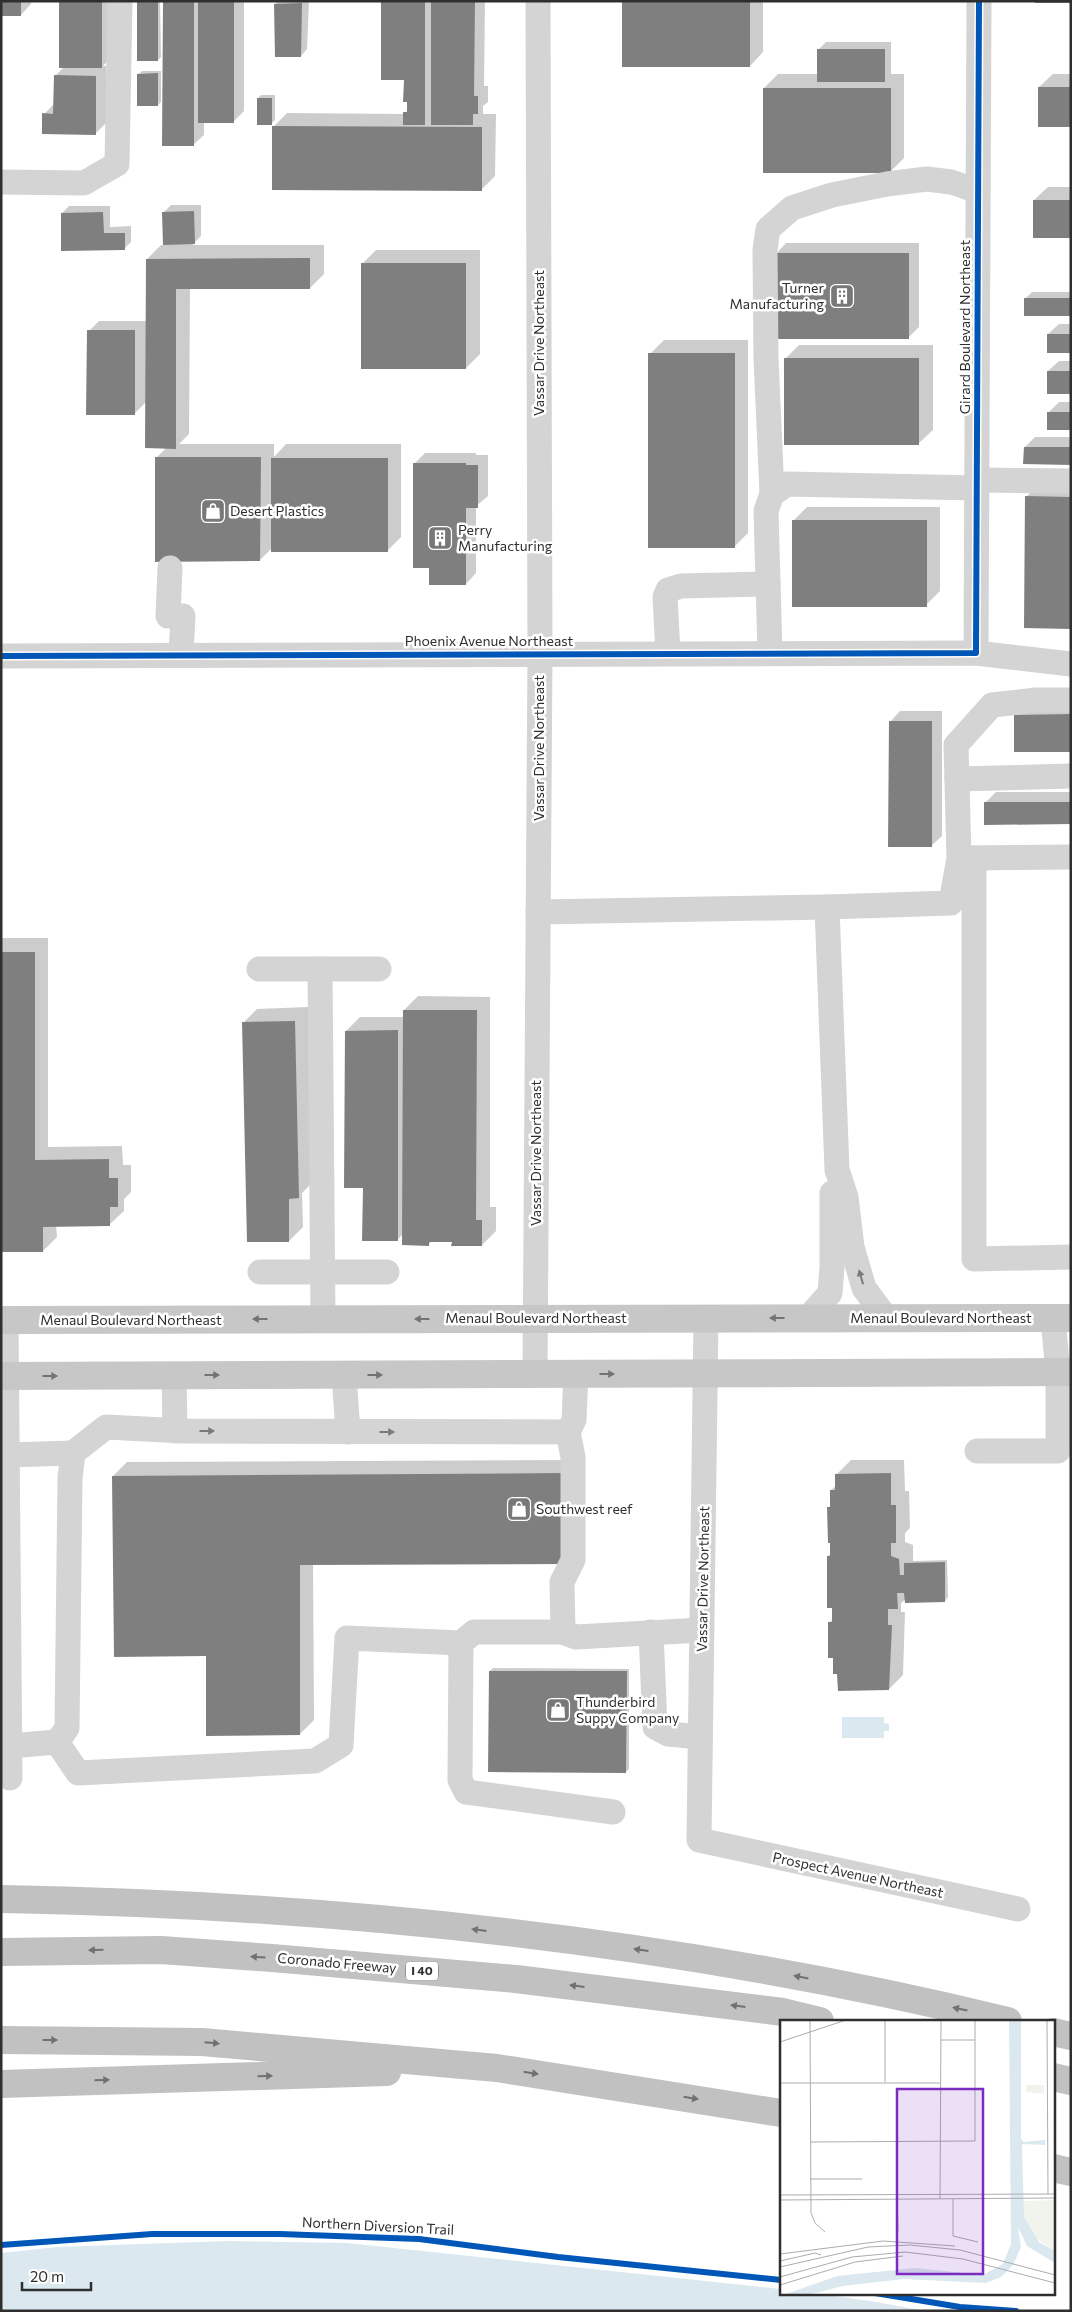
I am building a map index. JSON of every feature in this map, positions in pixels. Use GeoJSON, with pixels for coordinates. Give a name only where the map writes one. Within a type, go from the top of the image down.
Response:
{"type":"FeatureCollection","features":[{"type":"Feature","properties":{"kind":"highway"},"geometry":{"type":"LineString","coordinates":[[1,1899],[114,1901],[246,1909],[382,1919],[514,1934],[642,1950],[758,1969],[906,1998],[1004,2020]]}},
{"type":"Feature","properties":{"kind":"highway","name":"Coronado Freeway"},"geometry":{"type":"LineString","coordinates":[[1,1952],[161,1950],[291,1959],[516,1979],[783,2012],[816,2020]]}},
{"type":"Feature","properties":{"kind":"highway"},"geometry":{"type":"LineString","coordinates":[[1054,2032],[1071,2036]]}},
{"type":"Feature","properties":{"kind":"highway"},"geometry":{"type":"LineString","coordinates":[[1,2040],[202,2042],[498,2068],[780,2113]]}},
{"type":"Feature","properties":{"kind":"highway"},"geometry":{"type":"LineString","coordinates":[[1,2084],[332,2075],[498,2068]]}},
{"type":"Feature","properties":{"kind":"highway"},"geometry":{"type":"LineString","coordinates":[[1054,2077],[1071,2081]]}},
{"type":"Feature","properties":{"kind":"highway"},"geometry":{"type":"LineString","coordinates":[[1054,2168],[1071,2172]]}},
{"type":"Feature","properties":{"kind":"main road","name":"Menaul Boulevard Northeast"},"geometry":{"type":"LineString","coordinates":[[3,1320],[1062,1318]]}},
{"type":"Feature","properties":{"kind":"main road"},"geometry":{"type":"LineString","coordinates":[[4,1376],[1064,1372]]}},
{"type":"Feature","properties":{"kind":"street"},"geometry":{"type":"LineString","coordinates":[[1,182],[84,183],[117,164],[120,1]]}},
{"type":"Feature","properties":{"kind":"street","name":"Vassar Drive Northeast"},"geometry":{"type":"LineString","coordinates":[[535,1374],[540,654],[538,1]]}},
{"type":"Feature","properties":{"kind":"street","name":"Girard Boulevard Northeast"},"geometry":{"type":"LineString","coordinates":[[976,653],[979,1]]}},
{"type":"Feature","properties":{"kind":"street"},"geometry":{"type":"LineString","coordinates":[[770,653],[766,511],[772,494],[766,338],[765,250],[768,229],[792,208],[832,195],[888,184],[927,178],[951,182],[978,191]]}},
{"type":"Feature","properties":{"kind":"street"},"geometry":{"type":"LineString","coordinates":[[772,494],[787,484],[977,484],[1071,480]]}},
{"type":"Feature","properties":{"kind":"street"},"geometry":{"type":"LineString","coordinates":[[170,568],[168,616],[186,616],[181,655]]}},
{"type":"Feature","properties":{"kind":"street"},"geometry":{"type":"LineString","coordinates":[[668,653],[665,597],[668,590],[681,586],[768,584]]}},
{"type":"Feature","properties":{"kind":"street","name":"Phoenix Avenue Northeast"},"geometry":{"type":"LineString","coordinates":[[1,656],[976,653],[1071,664]]}},
{"type":"Feature","properties":{"kind":"street"},"geometry":{"type":"LineString","coordinates":[[1071,700],[1036,700],[992,705],[956,745],[957,779],[966,858],[974,1259],[1071,1257]]}},
{"type":"Feature","properties":{"kind":"street"},"geometry":{"type":"LineString","coordinates":[[957,779],[1071,776]]}},
{"type":"Feature","properties":{"kind":"street"},"geometry":{"type":"LineString","coordinates":[[966,858],[1071,857]]}},
{"type":"Feature","properties":{"kind":"street"},"geometry":{"type":"LineString","coordinates":[[538,912],[951,903],[966,858]]}},
{"type":"Feature","properties":{"kind":"street"},"geometry":{"type":"LineString","coordinates":[[827,907],[837,1168],[846,1197],[852,1247],[864,1288],[886,1318]]}},
{"type":"Feature","properties":{"kind":"street"},"geometry":{"type":"LineString","coordinates":[[259,969],[379,969]]}},
{"type":"Feature","properties":{"kind":"street"},"geometry":{"type":"LineString","coordinates":[[320,969],[323,1319]]}},
{"type":"Feature","properties":{"kind":"street"},"geometry":{"type":"LineString","coordinates":[[808,1318],[830,1293],[832,1267],[831,1197],[837,1168]]}},
{"type":"Feature","properties":{"kind":"street"},"geometry":{"type":"LineString","coordinates":[[260,1272],[387,1272]]}},
{"type":"Feature","properties":{"kind":"street","name":"Vassar Drive Northeast"},"geometry":{"type":"LineString","coordinates":[[699,1840],[706,1318]]}},
{"type":"Feature","properties":{"kind":"street"},"geometry":{"type":"LineString","coordinates":[[976,1451],[1065,1450],[1062,1318]]}},
{"type":"Feature","properties":{"kind":"street"},"geometry":{"type":"LineString","coordinates":[[3,1320],[7,1455],[8,1761],[57,1742],[67,1728],[70,1478],[73,1453]]}},
{"type":"Feature","properties":{"kind":"street"},"geometry":{"type":"LineString","coordinates":[[563,1632],[562,1582],[573,1560],[573,1457],[568,1432],[574,1420],[576,1374]]}},
{"type":"Feature","properties":{"kind":"street"},"geometry":{"type":"LineString","coordinates":[[174,1375],[175,1431]]}},
{"type":"Feature","properties":{"kind":"street"},"geometry":{"type":"LineString","coordinates":[[344,1375],[348,1432]]}},
{"type":"Feature","properties":{"kind":"street"},"geometry":{"type":"LineString","coordinates":[[7,1455],[73,1453],[106,1427],[175,1431],[568,1432]]}},
{"type":"Feature","properties":{"kind":"street"},"geometry":{"type":"LineString","coordinates":[[57,1742],[78,1773],[315,1761],[341,1745],[347,1638],[461,1643],[474,1632],[563,1632],[576,1636],[702,1630]]}},
{"type":"Feature","properties":{"kind":"street"},"geometry":{"type":"LineString","coordinates":[[651,1632],[655,1727],[668,1734],[700,1737]]}},
{"type":"Feature","properties":{"kind":"street"},"geometry":{"type":"LineString","coordinates":[[461,1643],[460,1780],[466,1792],[613,1812]]}},
{"type":"Feature","properties":{"kind":"street","name":"Prospect Avenue Northeast"},"geometry":{"type":"LineString","coordinates":[[699,1840],[1018,1909]]}},
{"type":"Feature","properties":{"kind":"shaded area"},"geometry":{"type":"Polygon","coordinates":[[[842,1717],[884,1717],[884,1723],[889,1724],[889,1731],[884,1731],[884,1738],[842,1738],[842,1717]]]}},
{"type":"Feature","properties":{"kind":"shaded area"},"geometry":{"type":"Polygon","coordinates":[[[228,2241],[347,2243],[780,2289],[780,2294],[836,2296],[926,2311],[1,2311],[1,2253],[57,2247],[228,2241]]]}},
{"type":"Feature","properties":{"kind":"building"},"geometry":{"type":"Polygon","coordinates":[[[1,1],[21,1],[21,16],[1,16],[1,1]]]}},
{"type":"Feature","properties":{"kind":"building"},"geometry":{"type":"Polygon","coordinates":[[[59,1],[102,1],[102,68],[59,68],[59,1]]]}},
{"type":"Feature","properties":{"kind":"building"},"geometry":{"type":"Polygon","coordinates":[[[137,1],[158,1],[158,61],[137,61],[137,1]]]}},
{"type":"Feature","properties":{"kind":"building"},"geometry":{"type":"Polygon","coordinates":[[[163,1],[194,1],[194,146],[162,146],[163,1]]]}},
{"type":"Feature","properties":{"kind":"building"},"geometry":{"type":"Polygon","coordinates":[[[198,1],[234,1],[234,123],[198,123],[198,1]]]}},
{"type":"Feature","properties":{"kind":"building"},"geometry":{"type":"Polygon","coordinates":[[[381,1],[425,1],[425,125],[403,125],[403,112],[407,112],[407,102],[403,102],[404,80],[381,80],[381,1]]]}},
{"type":"Feature","properties":{"kind":"building"},"geometry":{"type":"Polygon","coordinates":[[[431,1],[475,1],[474,96],[478,96],[478,114],[473,114],[473,125],[431,125],[431,1]]]}},
{"type":"Feature","properties":{"kind":"building"},"geometry":{"type":"Polygon","coordinates":[[[622,1],[750,1],[750,67],[622,67],[622,1]]]}},
{"type":"Feature","properties":{"kind":"building"},"geometry":{"type":"Polygon","coordinates":[[[1035,1],[1071,1],[1071,3],[1035,3],[1035,1]]]}},
{"type":"Feature","properties":{"kind":"building"},"geometry":{"type":"Polygon","coordinates":[[[302,3],[301,57],[275,57],[274,4],[302,3]]]}},
{"type":"Feature","properties":{"kind":"building"},"geometry":{"type":"Polygon","coordinates":[[[817,49],[885,49],[885,82],[817,82],[817,49]]]}},
{"type":"Feature","properties":{"kind":"building"},"geometry":{"type":"Polygon","coordinates":[[[158,73],[158,106],[137,106],[137,74],[158,73]]]}},
{"type":"Feature","properties":{"kind":"building"},"geometry":{"type":"Polygon","coordinates":[[[54,75],[96,76],[96,135],[42,134],[42,113],[53,114],[54,75]]]}},
{"type":"Feature","properties":{"kind":"building"},"geometry":{"type":"Polygon","coordinates":[[[1038,87],[1071,87],[1071,127],[1038,127],[1038,87]]]}},
{"type":"Feature","properties":{"kind":"building"},"geometry":{"type":"Polygon","coordinates":[[[763,88],[891,88],[891,173],[763,173],[763,88]]]}},
{"type":"Feature","properties":{"kind":"building"},"geometry":{"type":"Polygon","coordinates":[[[257,98],[272,98],[272,125],[257,125],[257,98]]]}},
{"type":"Feature","properties":{"kind":"building"},"geometry":{"type":"Polygon","coordinates":[[[272,126],[482,127],[482,191],[272,190],[272,126]]]}},
{"type":"Feature","properties":{"kind":"building"},"geometry":{"type":"Polygon","coordinates":[[[1033,200],[1071,200],[1071,238],[1033,238],[1033,200]]]}},
{"type":"Feature","properties":{"kind":"building"},"geometry":{"type":"Polygon","coordinates":[[[194,211],[195,244],[163,245],[162,212],[194,211]]]}},
{"type":"Feature","properties":{"kind":"building"},"geometry":{"type":"Polygon","coordinates":[[[103,212],[104,233],[125,233],[125,250],[61,251],[61,213],[103,212]]]}},
{"type":"Feature","properties":{"kind":"building","name":"Turner Manufacturing"},"geometry":{"type":"Polygon","coordinates":[[[775,253],[909,253],[909,339],[775,339],[775,253]]]}},
{"type":"Feature","properties":{"kind":"building"},"geometry":{"type":"Polygon","coordinates":[[[310,258],[310,289],[176,289],[176,449],[145,448],[146,259],[310,258]]]}},
{"type":"Feature","properties":{"kind":"building"},"geometry":{"type":"Polygon","coordinates":[[[361,263],[466,263],[466,369],[361,369],[361,263]]]}},
{"type":"Feature","properties":{"kind":"building"},"geometry":{"type":"Polygon","coordinates":[[[1024,298],[1071,298],[1071,316],[1024,316],[1024,298]]]}},
{"type":"Feature","properties":{"kind":"building"},"geometry":{"type":"Polygon","coordinates":[[[87,330],[135,330],[135,415],[86,415],[87,330]]]}},
{"type":"Feature","properties":{"kind":"building"},"geometry":{"type":"Polygon","coordinates":[[[1047,334],[1071,334],[1071,353],[1047,353],[1047,334]]]}},
{"type":"Feature","properties":{"kind":"building"},"geometry":{"type":"Polygon","coordinates":[[[648,353],[735,353],[735,548],[648,548],[648,353]]]}},
{"type":"Feature","properties":{"kind":"building"},"geometry":{"type":"Polygon","coordinates":[[[784,358],[919,358],[919,445],[784,445],[784,358]]]}},
{"type":"Feature","properties":{"kind":"building"},"geometry":{"type":"Polygon","coordinates":[[[1047,371],[1071,371],[1071,394],[1047,394],[1047,371]]]}},
{"type":"Feature","properties":{"kind":"building"},"geometry":{"type":"Polygon","coordinates":[[[1047,412],[1071,412],[1071,430],[1047,430],[1047,412]]]}},
{"type":"Feature","properties":{"kind":"building"},"geometry":{"type":"Polygon","coordinates":[[[1024,447],[1071,447],[1071,465],[1023,464],[1024,447]]]}},
{"type":"Feature","properties":{"kind":"building"},"geometry":{"type":"Polygon","coordinates":[[[155,457],[261,457],[260,561],[155,562],[155,457]]]}},
{"type":"Feature","properties":{"kind":"building"},"geometry":{"type":"Polygon","coordinates":[[[271,458],[388,458],[388,552],[271,552],[271,458]]]}},
{"type":"Feature","properties":{"kind":"building","name":"Perry Manufacturing"},"geometry":{"type":"Polygon","coordinates":[[[413,463],[466,463],[466,465],[478,465],[478,508],[466,508],[466,585],[429,585],[429,568],[413,568],[413,463]]]}},
{"type":"Feature","properties":{"kind":"building"},"geometry":{"type":"Polygon","coordinates":[[[1025,496],[1071,497],[1071,629],[1024,628],[1025,496]]]}},
{"type":"Feature","properties":{"kind":"building"},"geometry":{"type":"Polygon","coordinates":[[[792,520],[927,520],[927,607],[792,607],[792,520]]]}},
{"type":"Feature","properties":{"kind":"building"},"geometry":{"type":"Polygon","coordinates":[[[1071,714],[1071,752],[1014,752],[1014,715],[1071,714]]]}},
{"type":"Feature","properties":{"kind":"building"},"geometry":{"type":"Polygon","coordinates":[[[889,721],[932,721],[932,847],[888,847],[889,721]]]}},
{"type":"Feature","properties":{"kind":"building"},"geometry":{"type":"Polygon","coordinates":[[[984,802],[1071,802],[1071,824],[984,825],[984,802]]]}},
{"type":"Feature","properties":{"kind":"building"},"geometry":{"type":"Polygon","coordinates":[[[1,952],[35,952],[35,1160],[109,1159],[109,1178],[118,1178],[118,1207],[110,1207],[110,1226],[43,1227],[43,1252],[1,1252],[1,952]]]}},
{"type":"Feature","properties":{"kind":"building"},"geometry":{"type":"Polygon","coordinates":[[[403,1010],[477,1010],[476,1220],[482,1220],[482,1246],[451,1246],[452,1242],[429,1242],[429,1246],[402,1245],[403,1010]]]}},
{"type":"Feature","properties":{"kind":"building"},"geometry":{"type":"Polygon","coordinates":[[[295,1021],[299,1198],[289,1199],[289,1242],[247,1242],[242,1022],[295,1021]]]}},
{"type":"Feature","properties":{"kind":"building"},"geometry":{"type":"Polygon","coordinates":[[[398,1030],[398,1241],[362,1241],[363,1188],[344,1188],[345,1031],[398,1030]]]}},
{"type":"Feature","properties":{"kind":"building"},"geometry":{"type":"Polygon","coordinates":[[[567,1473],[567,1564],[300,1565],[300,1735],[206,1736],[206,1656],[114,1657],[112,1476],[567,1473]]]}},
{"type":"Feature","properties":{"kind":"building"},"geometry":{"type":"Polygon","coordinates":[[[891,1473],[891,1505],[896,1505],[896,1543],[891,1543],[891,1556],[899,1559],[900,1575],[904,1575],[904,1563],[945,1562],[945,1602],[905,1603],[904,1593],[897,1593],[898,1609],[888,1609],[888,1625],[892,1625],[889,1690],[838,1691],[837,1674],[833,1674],[833,1658],[828,1658],[828,1622],[832,1622],[832,1608],[827,1608],[827,1556],[830,1556],[830,1543],[828,1543],[827,1507],[830,1507],[830,1490],[835,1490],[835,1474],[891,1473]]]}},
{"type":"Feature","properties":{"kind":"building","name":"Thunderbird Suppy Company"},"geometry":{"type":"Polygon","coordinates":[[[489,1671],[627,1671],[626,1773],[488,1772],[489,1671]]]}},
{"type":"Feature","properties":{"kind":"cycle path"},"geometry":{"type":"LineString","coordinates":[[1,656],[976,653],[979,1]]}},
{"type":"Feature","properties":{"kind":"cycle path","name":"Northern Diversion Trail"},"geometry":{"type":"LineString","coordinates":[[1,2245],[152,2234],[280,2234],[419,2239],[558,2257],[780,2280]]}},
{"type":"Feature","properties":{"kind":"cycle path"},"geometry":{"type":"LineString","coordinates":[[881,2294],[960,2307],[1016,2311]]}},
{"type":"Feature","properties":{"kind":"place","name":"Turner Manufacturing"},"geometry":{"type":"Point","coordinates":[842,296]}},
{"type":"Feature","properties":{"kind":"place","name":"Desert Plastics"},"geometry":{"type":"Point","coordinates":[213,511]}},
{"type":"Feature","properties":{"kind":"place","name":"Perry Manufacturing"},"geometry":{"type":"Point","coordinates":[440,538]}},
{"type":"Feature","properties":{"kind":"place","name":"Southwest reef"},"geometry":{"type":"Point","coordinates":[519,1509]}},
{"type":"Feature","properties":{"kind":"place","name":"Thunderbird Suppy Company"},"geometry":{"type":"Point","coordinates":[558,1710]}}]}
